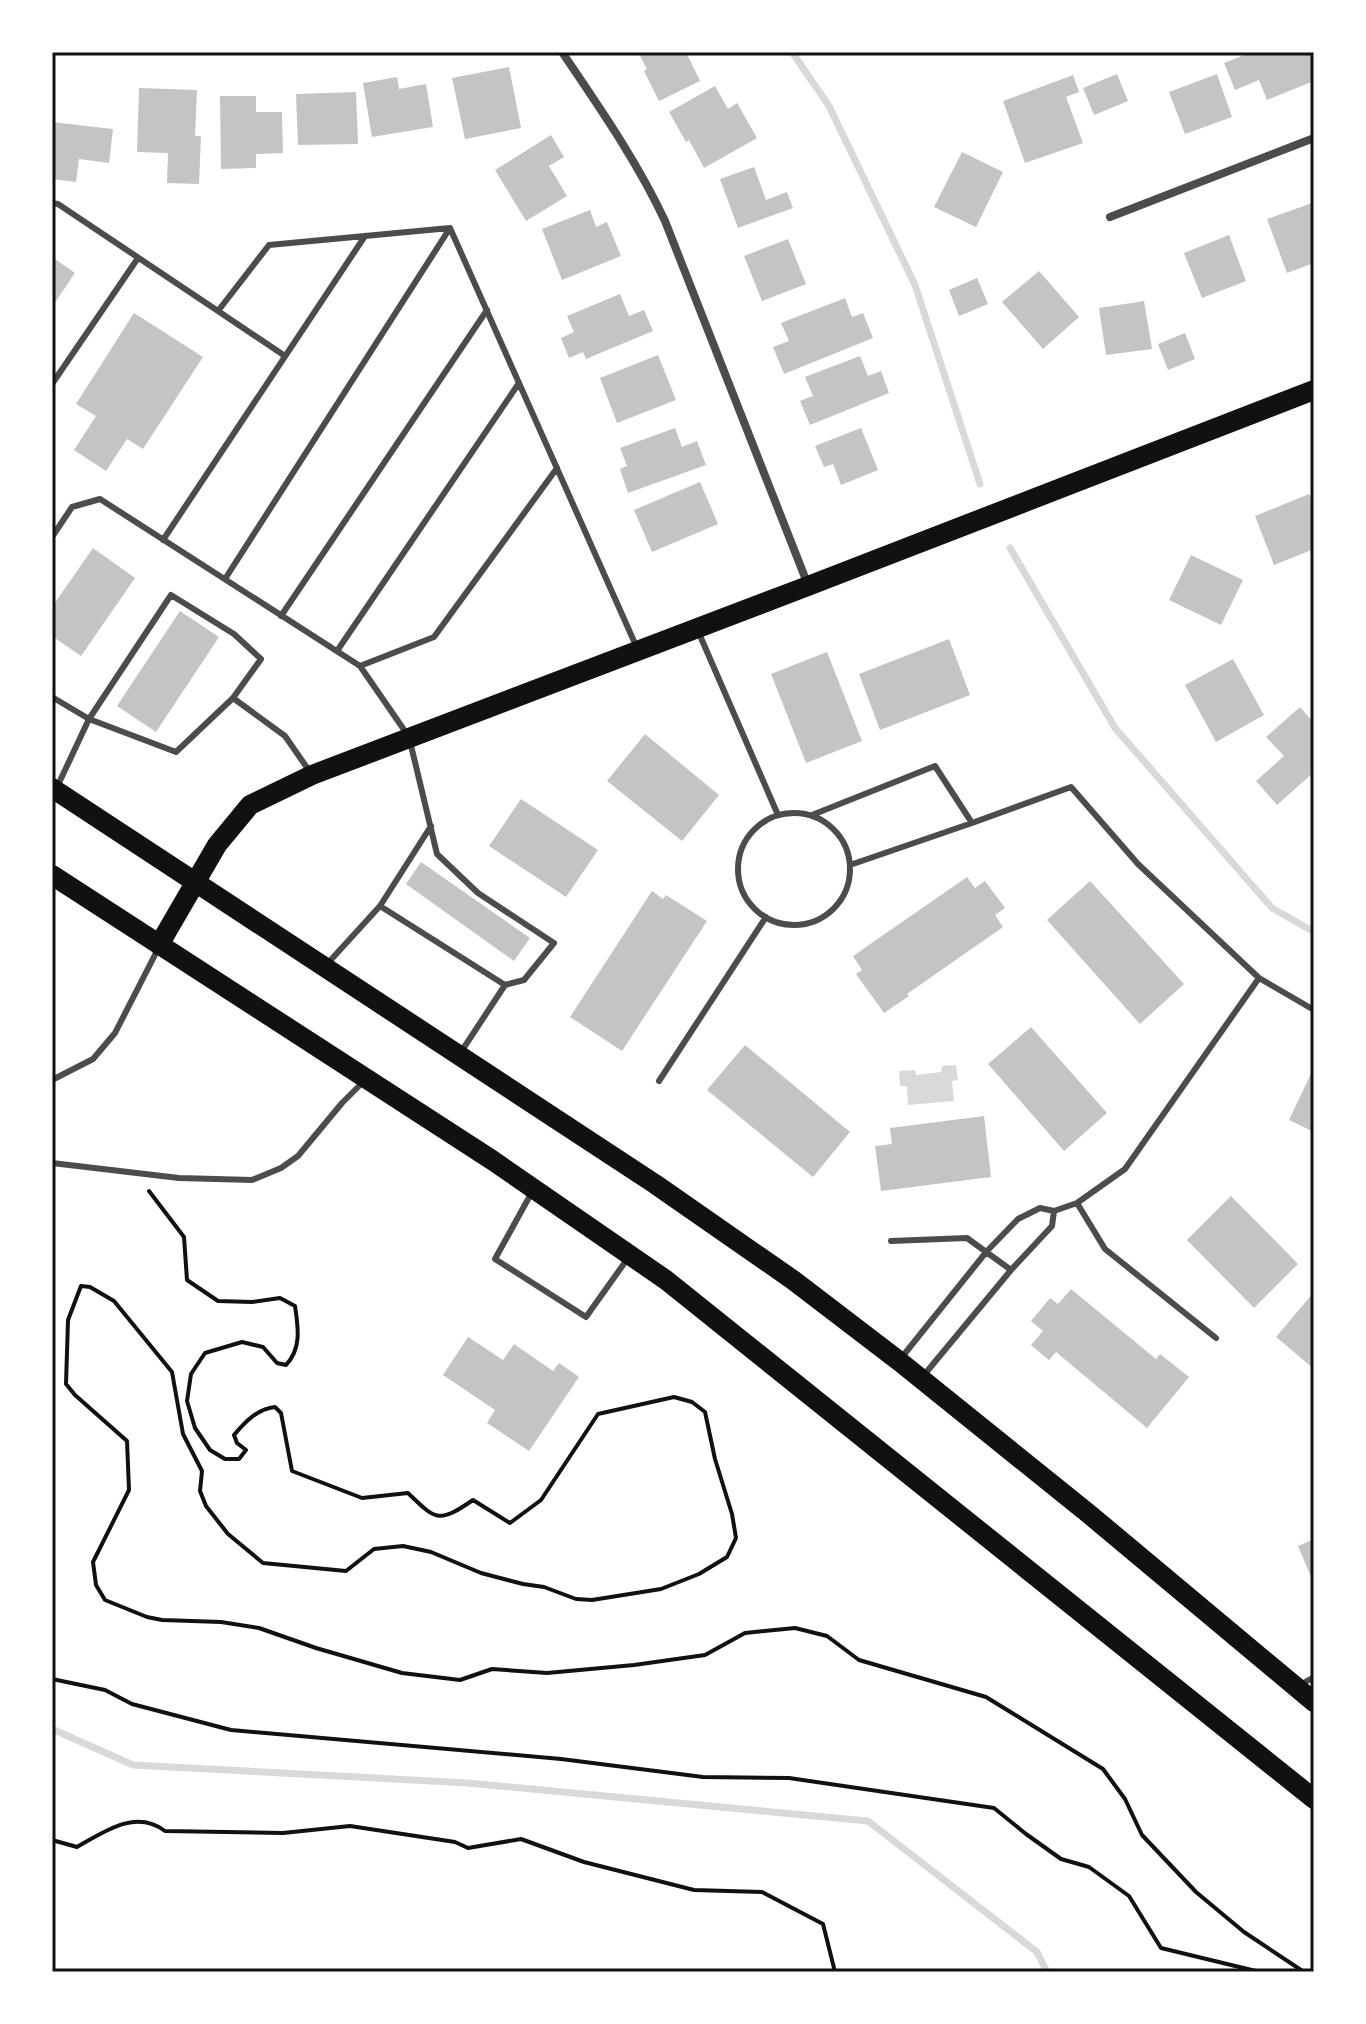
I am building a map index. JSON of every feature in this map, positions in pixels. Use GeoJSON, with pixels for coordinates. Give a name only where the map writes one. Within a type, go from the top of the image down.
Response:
{"type":"FeatureCollection","features":[{"type":"Feature","properties":{"kind":"main road"},"geometry":{"type":"LineString","coordinates":[[159,945],[217,845],[250,805],[312,775],[1314,390]]}},
{"type":"Feature","properties":{"kind":"main road"},"geometry":{"type":"LineString","coordinates":[[54,789],[655,1184],[781,1271],[1305,1682],[1314,1702]]}},
{"type":"Feature","properties":{"kind":"main road"},"geometry":{"type":"LineString","coordinates":[[52,875],[534,1188],[679,1290],[1314,1799]]}},
{"type":"Feature","properties":{"kind":"street"},"geometry":{"type":"LineString","coordinates":[[562,52],[629,153],[665,221],[808,586]]}},
{"type":"Feature","properties":{"kind":"street"},"geometry":{"type":"LineString","coordinates":[[1110,217],[1314,138]]}},
{"type":"Feature","properties":{"kind":"lane"},"geometry":{"type":"LineString","coordinates":[[52,203],[58,204],[285,356]]}},
{"type":"Feature","properties":{"kind":"lane"},"geometry":{"type":"LineString","coordinates":[[218,311],[269,245],[450,228]]}},
{"type":"Feature","properties":{"kind":"lane"},"geometry":{"type":"LineString","coordinates":[[450,228],[638,650]]}},
{"type":"Feature","properties":{"kind":"lane"},"geometry":{"type":"LineString","coordinates":[[225,579],[450,228]]}},
{"type":"Feature","properties":{"kind":"lane"},"geometry":{"type":"LineString","coordinates":[[163,540],[365,236]]}},
{"type":"Feature","properties":{"kind":"lane"},"geometry":{"type":"LineString","coordinates":[[52,384],[138,258]]}},
{"type":"Feature","properties":{"kind":"lane"},"geometry":{"type":"LineString","coordinates":[[281,616],[487,310]]}},
{"type":"Feature","properties":{"kind":"lane"},"geometry":{"type":"LineString","coordinates":[[337,651],[519,383]]}},
{"type":"Feature","properties":{"kind":"lane"},"geometry":{"type":"LineString","coordinates":[[360,666],[434,637],[557,468]]}},
{"type":"Feature","properties":{"kind":"lane"},"geometry":{"type":"LineString","coordinates":[[52,537],[72,507],[100,499],[360,666],[409,737],[437,854],[478,893],[554,943],[524,980],[505,985],[459,1055]]}},
{"type":"Feature","properties":{"kind":"lane"},"geometry":{"type":"LineString","coordinates":[[52,697],[89,719],[176,752],[233,698],[261,659],[234,634],[171,595],[89,719],[54,789]]}},
{"type":"Feature","properties":{"kind":"lane"},"geometry":{"type":"LineString","coordinates":[[697,628],[778,815]]}},
{"type":"Feature","properties":{"kind":"lane"},"geometry":{"type":"LineString","coordinates":[[233,698],[285,736],[312,775]]}},
{"type":"Feature","properties":{"kind":"lane"},"geometry":{"type":"LineString","coordinates":[[812,815],[935,766],[972,823]]}},
{"type":"Feature","properties":{"kind":"lane"},"geometry":{"type":"LineString","coordinates":[[850,865],[1071,787],[1138,864],[1259,978],[1314,1010]]}},
{"type":"Feature","properties":{"kind":"lane"},"geometry":{"type":"LineString","coordinates":[[778,815],[812,815],[838,834],[847,849],[849,882],[842,898],[831,911],[816,920],[799,924],[782,923],[766,917],[752,905],[742,890],[738,871],[741,853],[749,836],[762,823],[778,815]]}},
{"type":"Feature","properties":{"kind":"lane"},"geometry":{"type":"LineString","coordinates":[[325,966],[380,906],[431,826]]}},
{"type":"Feature","properties":{"kind":"lane"},"geometry":{"type":"LineString","coordinates":[[380,906],[505,985]]}},
{"type":"Feature","properties":{"kind":"lane"},"geometry":{"type":"LineString","coordinates":[[659,1081],[766,917]]}},
{"type":"Feature","properties":{"kind":"lane"},"geometry":{"type":"LineString","coordinates":[[52,1080],[93,1059],[115,1033],[159,945]]}},
{"type":"Feature","properties":{"kind":"lane"},"geometry":{"type":"LineString","coordinates":[[899,1361],[987,1251],[1018,1219],[1040,1208],[1054,1211],[1077,1203],[1125,1169],[1259,978]]}},
{"type":"Feature","properties":{"kind":"lane"},"geometry":{"type":"LineString","coordinates":[[52,1163],[179,1178],[252,1180],[281,1168],[298,1156],[366,1079]]}},
{"type":"Feature","properties":{"kind":"lane"},"geometry":{"type":"LineString","coordinates":[[534,1188],[495,1259],[586,1317],[630,1255]]}},
{"type":"Feature","properties":{"kind":"lane"},"geometry":{"type":"LineString","coordinates":[[1077,1203],[1105,1249],[1216,1338]]}},
{"type":"Feature","properties":{"kind":"lane"},"geometry":{"type":"LineString","coordinates":[[921,1379],[1011,1270],[1052,1226],[1054,1211]]}},
{"type":"Feature","properties":{"kind":"lane"},"geometry":{"type":"LineString","coordinates":[[891,1241],[967,1238],[1011,1270]]}},
{"type":"Feature","properties":{"kind":"path"},"geometry":{"type":"LineString","coordinates":[[135,1173],[184,1237],[187,1280],[218,1301],[252,1302],[280,1298],[295,1306],[299,1334],[294,1357],[286,1365],[277,1363],[263,1347],[242,1342],[205,1353],[191,1374],[187,1401],[195,1428],[210,1450],[225,1459],[239,1459],[246,1450],[237,1443],[234,1435],[263,1408],[275,1407],[281,1413],[292,1471],[362,1498],[408,1493],[430,1515],[454,1513],[473,1500],[510,1523],[541,1500],[598,1414],[674,1397],[692,1402],[705,1412],[736,1538],[727,1557],[699,1574],[661,1589],[592,1600],[576,1599],[544,1587],[481,1573],[431,1552],[403,1546],[374,1549],[346,1571],[263,1563],[228,1534],[206,1506],[200,1491],[202,1471],[183,1434],[172,1372],[114,1301],[90,1287],[81,1286],[68,1320],[66,1384],[127,1441],[129,1490],[93,1562],[96,1585],[105,1600],[147,1617],[259,1628],[402,1673],[460,1680],[492,1669],[547,1673],[705,1655],[745,1633],[795,1628],[827,1636],[859,1660],[986,1697],[1103,1769],[1125,1799],[1142,1835],[1196,1892],[1244,1932],[1304,1972]]}},
{"type":"Feature","properties":{"kind":"path"},"geometry":{"type":"LineString","coordinates":[[52,1679],[105,1690],[132,1704],[231,1730],[561,1759],[703,1777],[789,1778],[994,1808],[1061,1859],[1089,1867],[1129,1896],[1161,1948],[1260,1972]]}},
{"type":"Feature","properties":{"kind":"path"},"geometry":{"type":"LineString","coordinates":[[52,1840],[77,1847],[133,1820],[155,1823],[165,1831],[283,1833],[350,1826],[455,1842],[468,1848],[521,1839],[584,1862],[694,1890],[762,1892],[823,1924],[835,1972]]}},
{"type":"Feature","properties":{"kind":"shaded area"},"geometry":{"type":"Polygon","coordinates":[[[956,1065],[958,1080],[952,1081],[954,1101],[908,1105],[907,1086],[900,1086],[899,1071],[915,1070],[916,1075],[941,1072],[942,1066],[956,1065]]]}},
{"type":"Feature","properties":{"kind":"building"},"geometry":{"type":"Polygon","coordinates":[[[638,52],[686,52],[700,81],[659,101],[638,52]]]}},
{"type":"Feature","properties":{"kind":"building"},"geometry":{"type":"Polygon","coordinates":[[[1252,52],[1312,52],[1314,81],[1267,100],[1259,80],[1235,90],[1224,63],[1252,52]]]}},
{"type":"Feature","properties":{"kind":"building"},"geometry":{"type":"Polygon","coordinates":[[[509,67],[521,128],[465,139],[452,78],[509,67]]]}},
{"type":"Feature","properties":{"kind":"building"},"geometry":{"type":"Polygon","coordinates":[[[1117,74],[1128,101],[1094,115],[1083,88],[1117,74]]]}},
{"type":"Feature","properties":{"kind":"building"},"geometry":{"type":"Polygon","coordinates":[[[1217,74],[1232,117],[1185,134],[1169,92],[1217,74]]]}},
{"type":"Feature","properties":{"kind":"building"},"geometry":{"type":"Polygon","coordinates":[[[1073,75],[1079,92],[1066,97],[1083,143],[1025,163],[1003,101],[1073,75]]]}},
{"type":"Feature","properties":{"kind":"building"},"geometry":{"type":"Polygon","coordinates":[[[397,77],[399,89],[426,84],[433,127],[372,137],[363,83],[397,77]]]}},
{"type":"Feature","properties":{"kind":"building"},"geometry":{"type":"Polygon","coordinates":[[[715,86],[728,109],[737,103],[757,138],[704,168],[669,112],[715,86]]]}},
{"type":"Feature","properties":{"kind":"building"},"geometry":{"type":"Polygon","coordinates":[[[139,88],[197,90],[195,136],[201,136],[199,184],[167,183],[168,153],[137,152],[139,88]]]}},
{"type":"Feature","properties":{"kind":"building"},"geometry":{"type":"Polygon","coordinates":[[[356,92],[358,144],[298,145],[296,94],[356,92]]]}},
{"type":"Feature","properties":{"kind":"building"},"geometry":{"type":"Polygon","coordinates":[[[220,96],[256,96],[256,112],[282,112],[283,153],[256,154],[256,168],[221,169],[220,96]]]}},
{"type":"Feature","properties":{"kind":"building"},"geometry":{"type":"Polygon","coordinates":[[[52,122],[113,129],[109,163],[79,159],[76,182],[52,179],[52,122]]]}},
{"type":"Feature","properties":{"kind":"building"},"geometry":{"type":"Polygon","coordinates":[[[551,135],[564,157],[549,166],[567,196],[526,221],[495,170],[551,135]]]}},
{"type":"Feature","properties":{"kind":"building"},"geometry":{"type":"Polygon","coordinates":[[[962,152],[1003,172],[976,227],[934,207],[962,152]]]}},
{"type":"Feature","properties":{"kind":"building"},"geometry":{"type":"Polygon","coordinates":[[[754,167],[766,200],[787,192],[793,208],[738,228],[720,179],[754,167]]]}},
{"type":"Feature","properties":{"kind":"building"},"geometry":{"type":"Polygon","coordinates":[[[1312,203],[1314,263],[1287,273],[1267,219],[1312,203]]]}},
{"type":"Feature","properties":{"kind":"building"},"geometry":{"type":"Polygon","coordinates":[[[590,210],[596,227],[607,222],[621,256],[562,280],[542,229],[590,210]]]}},
{"type":"Feature","properties":{"kind":"building"},"geometry":{"type":"Polygon","coordinates":[[[1229,235],[1246,281],[1202,298],[1184,253],[1229,235]]]}},
{"type":"Feature","properties":{"kind":"building"},"geometry":{"type":"Polygon","coordinates":[[[788,239],[806,284],[762,301],[744,256],[788,239]]]}},
{"type":"Feature","properties":{"kind":"building"},"geometry":{"type":"Polygon","coordinates":[[[52,257],[75,273],[52,307],[52,257]]]}},
{"type":"Feature","properties":{"kind":"building"},"geometry":{"type":"Polygon","coordinates":[[[1039,271],[1079,317],[1043,349],[1002,302],[1039,271]]]}},
{"type":"Feature","properties":{"kind":"building"},"geometry":{"type":"Polygon","coordinates":[[[977,278],[988,304],[959,316],[949,290],[977,278]]]}},
{"type":"Feature","properties":{"kind":"building"},"geometry":{"type":"Polygon","coordinates":[[[620,294],[629,316],[644,310],[653,331],[586,359],[583,352],[569,358],[561,338],[574,332],[567,316],[620,294]]]}},
{"type":"Feature","properties":{"kind":"building"},"geometry":{"type":"Polygon","coordinates":[[[845,298],[852,317],[863,313],[873,338],[784,374],[773,347],[789,341],[781,323],[845,298]]]}},
{"type":"Feature","properties":{"kind":"building"},"geometry":{"type":"Polygon","coordinates":[[[1144,301],[1152,349],[1106,355],[1099,308],[1144,301]]]}},
{"type":"Feature","properties":{"kind":"building"},"geometry":{"type":"Polygon","coordinates":[[[134,313],[203,357],[143,449],[127,439],[106,471],[74,450],[96,416],[76,404],[134,313]]]}},
{"type":"Feature","properties":{"kind":"building"},"geometry":{"type":"Polygon","coordinates":[[[1185,333],[1195,359],[1168,370],[1158,344],[1185,333]]]}},
{"type":"Feature","properties":{"kind":"building"},"geometry":{"type":"Polygon","coordinates":[[[658,355],[676,400],[617,423],[600,378],[658,355]]]}},
{"type":"Feature","properties":{"kind":"building"},"geometry":{"type":"Polygon","coordinates":[[[860,356],[868,376],[881,371],[889,393],[810,425],[800,401],[813,396],[805,377],[860,356]]]}},
{"type":"Feature","properties":{"kind":"building"},"geometry":{"type":"Polygon","coordinates":[[[675,428],[682,447],[697,441],[706,465],[628,493],[620,469],[627,466],[620,448],[675,428]]]}},
{"type":"Feature","properties":{"kind":"building"},"geometry":{"type":"Polygon","coordinates":[[[861,428],[878,470],[841,485],[833,464],[824,467],[815,446],[861,428]]]}},
{"type":"Feature","properties":{"kind":"building"},"geometry":{"type":"Polygon","coordinates":[[[700,482],[718,524],[652,552],[634,510],[700,482]]]}},
{"type":"Feature","properties":{"kind":"building"},"geometry":{"type":"Polygon","coordinates":[[[1309,494],[1314,506],[1314,549],[1274,565],[1255,516],[1309,494]]]}},
{"type":"Feature","properties":{"kind":"building"},"geometry":{"type":"Polygon","coordinates":[[[93,548],[135,578],[81,656],[52,636],[52,607],[93,548]]]}},
{"type":"Feature","properties":{"kind":"building"},"geometry":{"type":"Polygon","coordinates":[[[1191,555],[1243,580],[1221,625],[1169,600],[1191,555]]]}},
{"type":"Feature","properties":{"kind":"building"},"geometry":{"type":"Polygon","coordinates":[[[180,611],[219,637],[156,732],[117,706],[180,611]]]}},
{"type":"Feature","properties":{"kind":"building"},"geometry":{"type":"Polygon","coordinates":[[[949,639],[970,695],[880,730],[859,674],[949,639]]]}},
{"type":"Feature","properties":{"kind":"building"},"geometry":{"type":"Polygon","coordinates":[[[827,652],[862,741],[806,763],[771,674],[827,652]]]}},
{"type":"Feature","properties":{"kind":"building"},"geometry":{"type":"Polygon","coordinates":[[[1233,659],[1264,715],[1216,742],[1185,685],[1233,659]]]}},
{"type":"Feature","properties":{"kind":"building"},"geometry":{"type":"Polygon","coordinates":[[[1300,707],[1314,723],[1314,772],[1277,805],[1256,781],[1284,756],[1266,737],[1300,707]]]}},
{"type":"Feature","properties":{"kind":"building"},"geometry":{"type":"Polygon","coordinates":[[[645,734],[719,795],[682,841],[607,781],[645,734]]]}},
{"type":"Feature","properties":{"kind":"building"},"geometry":{"type":"Polygon","coordinates":[[[521,799],[598,850],[566,897],[489,846],[521,799]]]}},
{"type":"Feature","properties":{"kind":"building"},"geometry":{"type":"Polygon","coordinates":[[[421,862],[530,938],[514,961],[406,884],[421,862]]]}},
{"type":"Feature","properties":{"kind":"building"},"geometry":{"type":"Polygon","coordinates":[[[967,877],[975,888],[985,881],[1005,908],[995,915],[1003,927],[884,1013],[856,974],[862,970],[853,956],[967,877]]]}},
{"type":"Feature","properties":{"kind":"building"},"geometry":{"type":"Polygon","coordinates":[[[1090,881],[1184,984],[1140,1024],[1047,920],[1090,881]]]}},
{"type":"Feature","properties":{"kind":"building"},"geometry":{"type":"Polygon","coordinates":[[[652,891],[663,899],[666,895],[707,921],[622,1051],[570,1017],[652,891]]]}},
{"type":"Feature","properties":{"kind":"building"},"geometry":{"type":"Polygon","coordinates":[[[1031,1027],[1107,1113],[1064,1151],[988,1064],[1031,1027]]]}},
{"type":"Feature","properties":{"kind":"building"},"geometry":{"type":"Polygon","coordinates":[[[745,1045],[850,1132],[813,1177],[707,1090],[745,1045]]]}},
{"type":"Feature","properties":{"kind":"building"},"geometry":{"type":"Polygon","coordinates":[[[1314,1067],[1314,1132],[1289,1120],[1314,1067]]]}},
{"type":"Feature","properties":{"kind":"building"},"geometry":{"type":"Polygon","coordinates":[[[984,1116],[991,1177],[881,1191],[875,1146],[892,1144],[890,1128],[984,1116]]]}},
{"type":"Feature","properties":{"kind":"building"},"geometry":{"type":"Polygon","coordinates":[[[1231,1196],[1298,1264],[1254,1308],[1187,1240],[1231,1196]]]}},
{"type":"Feature","properties":{"kind":"building"},"geometry":{"type":"Polygon","coordinates":[[[1071,1289],[1156,1359],[1160,1354],[1189,1377],[1147,1428],[1056,1352],[1049,1360],[1031,1345],[1043,1331],[1031,1321],[1050,1298],[1058,1304],[1071,1289]]]}},
{"type":"Feature","properties":{"kind":"building"},"geometry":{"type":"Polygon","coordinates":[[[1314,1292],[1314,1369],[1276,1337],[1314,1292]]]}},
{"type":"Feature","properties":{"kind":"building"},"geometry":{"type":"Polygon","coordinates":[[[468,1337],[503,1360],[514,1344],[553,1371],[559,1363],[579,1377],[529,1451],[487,1423],[495,1410],[443,1375],[468,1337]]]}},
{"type":"Feature","properties":{"kind":"building"},"geometry":{"type":"Polygon","coordinates":[[[1314,1539],[1314,1584],[1298,1546],[1314,1539]]]}},
{"type":"Feature","properties":{"kind":"waterway"},"geometry":{"type":"LineString","coordinates":[[792,52],[829,106],[915,285],[980,484]]}},
{"type":"Feature","properties":{"kind":"waterway"},"geometry":{"type":"LineString","coordinates":[[1010,548],[1115,728],[1272,908],[1314,932]]}},
{"type":"Feature","properties":{"kind":"waterway"},"geometry":{"type":"LineString","coordinates":[[52,1729],[133,1765],[468,1783],[868,1821],[1037,1952],[1047,1972]]}}]}
